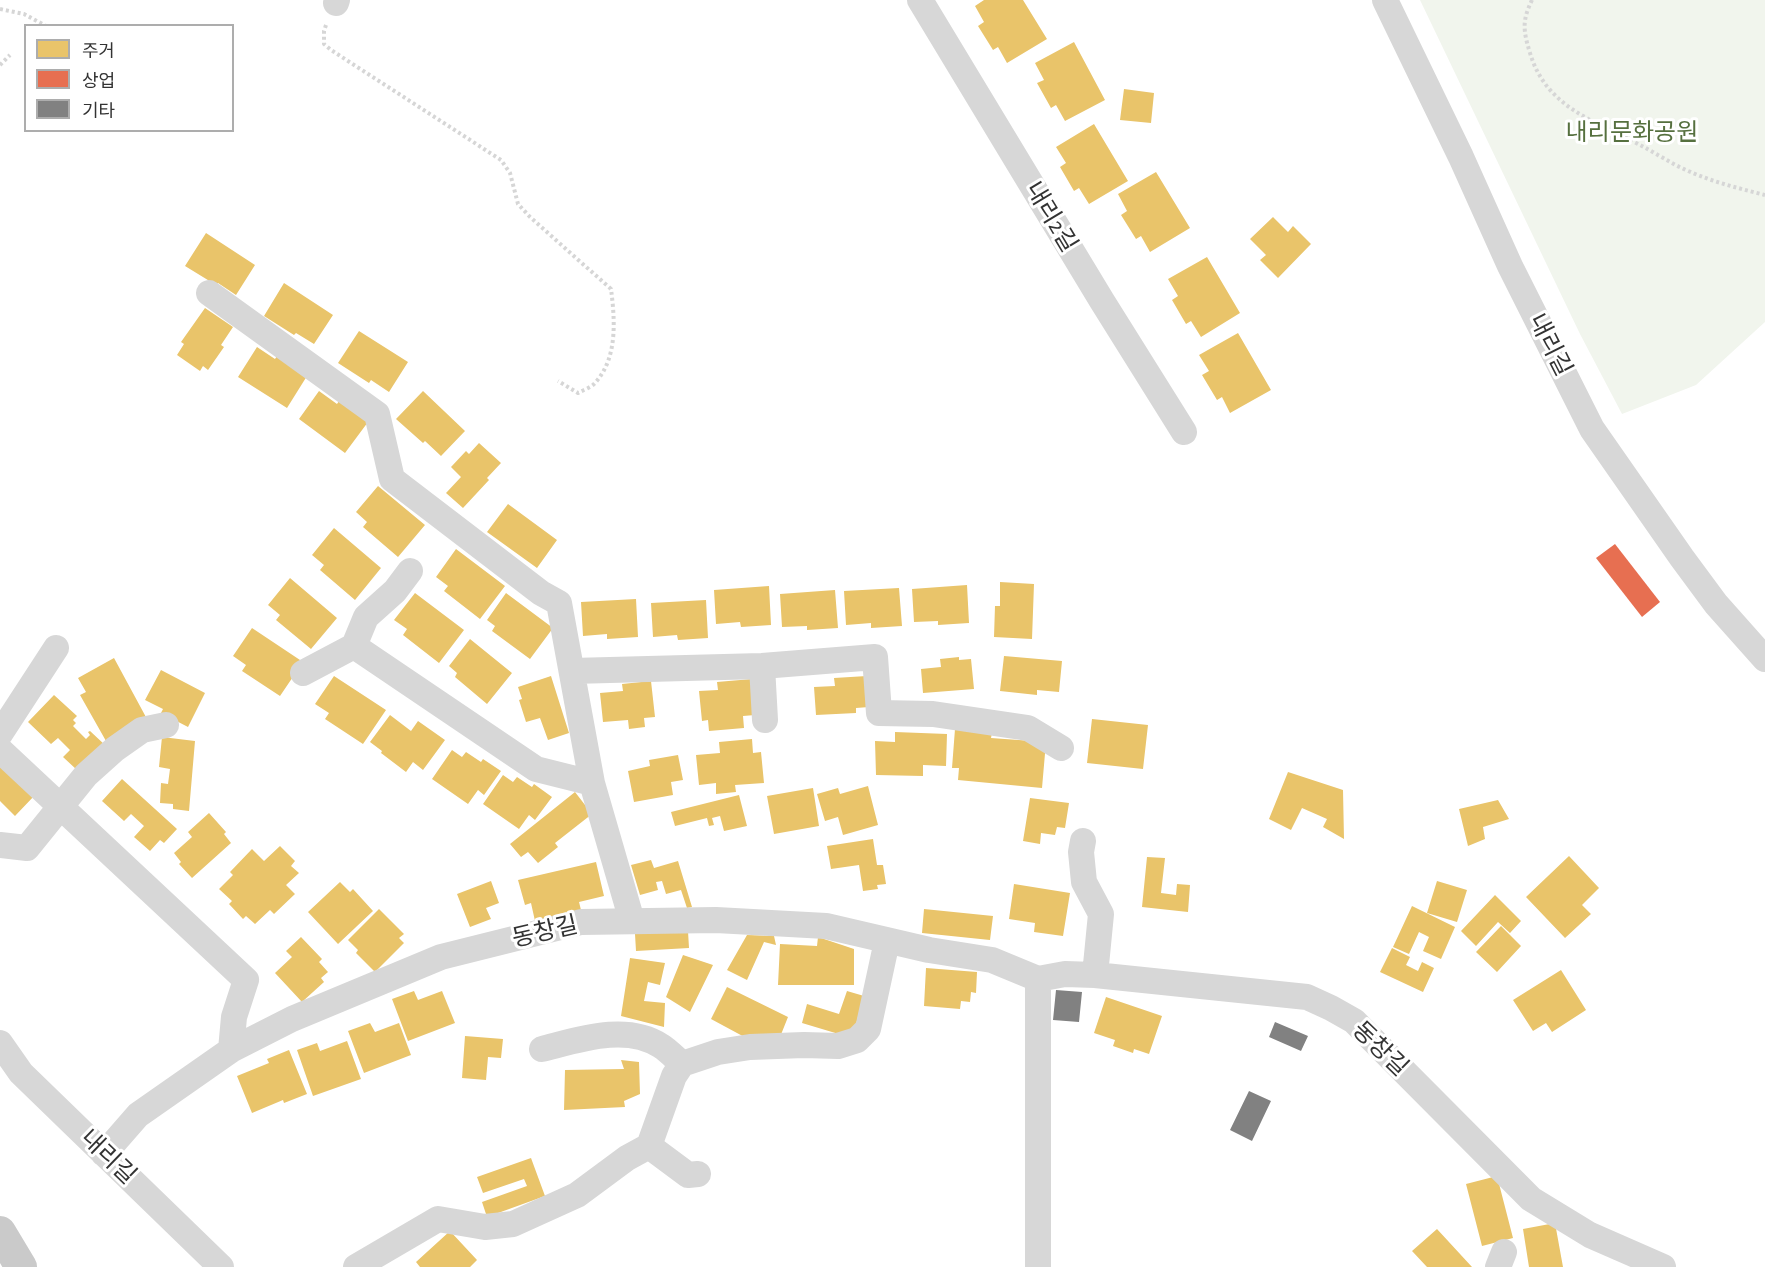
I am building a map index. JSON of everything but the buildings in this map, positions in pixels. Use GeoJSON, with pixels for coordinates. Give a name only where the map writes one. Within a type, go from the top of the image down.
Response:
{"type":"FeatureCollection","features":[{"type":"Feature","properties":{"kind":"main road"},"geometry":{"type":"LineString","coordinates":[[0,1232],[21,1267]]}},
{"type":"Feature","properties":{"kind":"street","name":"내리2길"},"geometry":{"type":"LineString","coordinates":[[920,0],[1184,432]]}},
{"type":"Feature","properties":{"kind":"street","name":"내리길"},"geometry":{"type":"LineString","coordinates":[[1385,0],[1461,157],[1510,266],[1592,429],[1716,604],[1765,659]]}},
{"type":"Feature","properties":{"kind":"street"},"geometry":{"type":"LineString","coordinates":[[209,293],[377,414],[392,479],[541,593],[559,603],[592,783],[632,921]]}},
{"type":"Feature","properties":{"kind":"street"},"geometry":{"type":"LineString","coordinates":[[303,673],[354,646],[366,617],[395,591],[410,571]]}},
{"type":"Feature","properties":{"kind":"street"},"geometry":{"type":"LineString","coordinates":[[354,646],[536,769],[592,783]]}},
{"type":"Feature","properties":{"kind":"street"},"geometry":{"type":"LineString","coordinates":[[0,734],[56,648]]}},
{"type":"Feature","properties":{"kind":"street"},"geometry":{"type":"LineString","coordinates":[[572,671],[762,666],[875,657],[879,713],[933,714],[1028,728],[1061,748]]}},
{"type":"Feature","properties":{"kind":"street"},"geometry":{"type":"LineString","coordinates":[[762,666],[765,720]]}},
{"type":"Feature","properties":{"kind":"street"},"geometry":{"type":"LineString","coordinates":[[0,845],[27,848],[86,775],[115,748],[142,730],[166,725]]}},
{"type":"Feature","properties":{"kind":"street"},"geometry":{"type":"LineString","coordinates":[[0,750],[246,980],[234,1017],[231,1050]]}},
{"type":"Feature","properties":{"kind":"street"},"geometry":{"type":"LineString","coordinates":[[1083,841],[1081,852],[1084,882],[1101,914],[1095,975]]}},
{"type":"Feature","properties":{"kind":"street","name":"동창길"},"geometry":{"type":"LineString","coordinates":[[104,1154],[138,1115],[231,1050],[292,1019],[441,957],[581,922],[716,920],[826,926],[887,941],[992,960],[1038,979],[1065,974],[1095,975],[1307,997],[1354,1021],[1531,1199],[1590,1235],[1663,1267]]}},
{"type":"Feature","properties":{"kind":"street"},"geometry":{"type":"LineString","coordinates":[[356,1267],[438,1219],[485,1227],[513,1224],[576,1195],[627,1158],[649,1146],[674,1076],[682,1064],[718,1052],[750,1047],[838,1046],[857,1040],[868,1029],[887,941]]}},
{"type":"Feature","properties":{"kind":"street"},"geometry":{"type":"LineString","coordinates":[[1038,979],[1038,1267]]}},
{"type":"Feature","properties":{"kind":"street"},"geometry":{"type":"LineString","coordinates":[[542,1049],[591,1036],[631,1034],[660,1045],[682,1064]]}},
{"type":"Feature","properties":{"kind":"street","name":"내리길"},"geometry":{"type":"LineString","coordinates":[[0,1043],[21,1072],[221,1267]]}},
{"type":"Feature","properties":{"kind":"street"},"geometry":{"type":"LineString","coordinates":[[649,1146],[688,1175],[698,1174]]}},
{"type":"Feature","properties":{"kind":"path"},"geometry":{"type":"LineString","coordinates":[[1532,0],[1524,18],[1526,40],[1534,69],[1552,92],[1571,110],[1685,170],[1726,185],[1765,195]]}},
{"type":"Feature","properties":{"kind":"path"},"geometry":{"type":"LineString","coordinates":[[337,1],[324,32],[324,44],[501,159],[510,173],[518,204],[611,289],[614,309],[612,349],[607,364],[594,385],[578,393],[558,381]]}},
{"type":"Feature","properties":{"kind":"path"},"geometry":{"type":"LineString","coordinates":[[0,9],[24,14],[42,24]]}},
{"type":"Feature","properties":{"kind":"path"},"geometry":{"type":"LineString","coordinates":[[0,65],[10,55]]}},
{"type":"Feature","properties":{"kind":"green space","name":"내리문화공원"},"geometry":{"type":"Polygon","coordinates":[[[1420,0],[1765,0],[1765,322],[1696,385],[1622,414],[1580,334],[1420,0]]]}}]}
